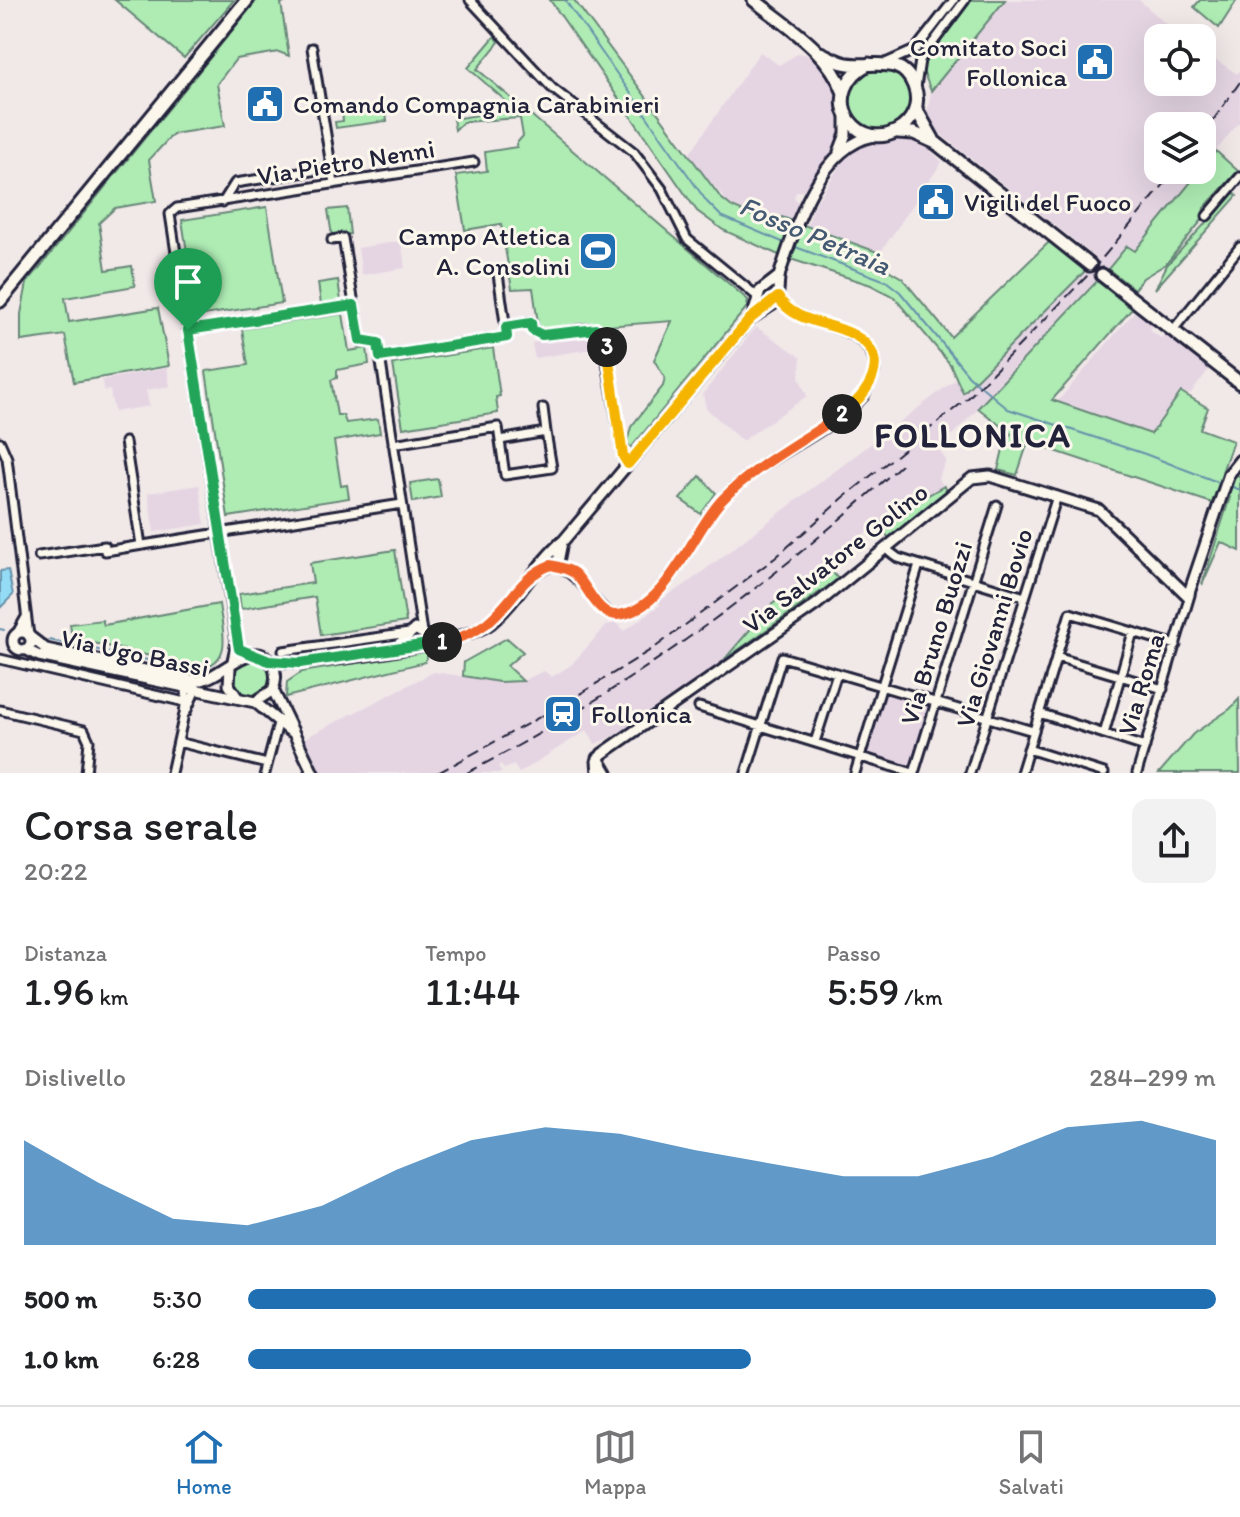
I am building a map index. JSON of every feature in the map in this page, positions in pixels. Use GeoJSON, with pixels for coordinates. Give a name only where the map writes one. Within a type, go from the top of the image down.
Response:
{"type":"FeatureCollection","features":[{"type":"Feature","properties":{"kind":"main road"},"geometry":{"type":"LineString","coordinates":[[0,301],[247,0]]}},
{"type":"Feature","properties":{"kind":"main road"},"geometry":{"type":"LineString","coordinates":[[754,0],[820,53],[838,76],[846,113],[856,127],[875,136],[914,133],[936,143],[1090,265]]}},
{"type":"Feature","properties":{"kind":"main road"},"geometry":{"type":"LineString","coordinates":[[820,53],[843,63],[884,63],[904,71],[916,89],[916,109],[909,122],[898,132]]}},
{"type":"Feature","properties":{"kind":"main road"},"geometry":{"type":"LineString","coordinates":[[844,93],[853,75],[869,64]]}},
{"type":"Feature","properties":{"kind":"main road"},"geometry":{"type":"LineString","coordinates":[[916,109],[936,143]]}},
{"type":"Feature","properties":{"kind":"main road"},"geometry":{"type":"LineString","coordinates":[[1102,275],[1237,378]]}},
{"type":"Feature","properties":{"kind":"street"},"geometry":{"type":"LineString","coordinates":[[470,0],[544,81],[634,152],[662,189],[687,239],[743,287],[767,294],[802,318],[855,335],[872,353],[875,371],[864,396],[726,496],[710,514],[674,575],[632,609],[616,615],[606,612],[574,573],[549,559]]}},
{"type":"Feature","properties":{"kind":"street"},"geometry":{"type":"LineString","coordinates":[[884,63],[904,58],[915,50],[954,0]]}},
{"type":"Feature","properties":{"kind":"street"},"geometry":{"type":"LineString","coordinates":[[916,89],[920,60],[965,0]]}},
{"type":"Feature","properties":{"kind":"street"},"geometry":{"type":"LineString","coordinates":[[312,48],[334,184]]}},
{"type":"Feature","properties":{"kind":"street"},"geometry":{"type":"LineString","coordinates":[[283,651],[416,636],[440,642],[465,637],[490,623],[549,559],[750,319],[780,274],[816,188],[837,157],[846,134],[846,113]]}},
{"type":"Feature","properties":{"kind":"street"},"geometry":{"type":"LineString","coordinates":[[837,157],[854,142],[875,136]]}},
{"type":"Feature","properties":{"kind":"street","name":"Via Pietro Nenni"},"geometry":{"type":"LineString","coordinates":[[188,330],[171,212],[474,162]]}},
{"type":"Feature","properties":{"kind":"street","name":"Via Pietro Nenni"},"geometry":{"type":"LineString","coordinates":[[223,202],[235,183],[331,168]]}},
{"type":"Feature","properties":{"kind":"street"},"geometry":{"type":"LineString","coordinates":[[1207,216],[1240,177]]}},
{"type":"Feature","properties":{"kind":"street"},"geometry":{"type":"LineString","coordinates":[[332,240],[343,238],[360,340],[378,343],[419,617],[416,636]]}},
{"type":"Feature","properties":{"kind":"street"},"geometry":{"type":"LineString","coordinates":[[1173,330],[1240,247]]}},
{"type":"Feature","properties":{"kind":"street"},"geometry":{"type":"LineString","coordinates":[[380,357],[507,337],[498,274]]}},
{"type":"Feature","properties":{"kind":"street"},"geometry":{"type":"LineString","coordinates":[[750,319],[768,306],[767,294]]}},
{"type":"Feature","properties":{"kind":"street"},"geometry":{"type":"LineString","coordinates":[[231,665],[236,642],[188,330],[354,305]]}},
{"type":"Feature","properties":{"kind":"street"},"geometry":{"type":"LineString","coordinates":[[506,327],[531,323],[532,330],[542,335],[590,329],[602,333],[623,456],[628,464]]}},
{"type":"Feature","properties":{"kind":"street"},"geometry":{"type":"LineString","coordinates":[[393,444],[498,427],[505,475],[552,468],[543,408]]}},
{"type":"Feature","properties":{"kind":"street"},"geometry":{"type":"LineString","coordinates":[[500,440],[546,432]]}},
{"type":"Feature","properties":{"kind":"street"},"geometry":{"type":"LineString","coordinates":[[0,442],[7,458],[4,491],[29,636]]}},
{"type":"Feature","properties":{"kind":"street"},"geometry":{"type":"LineString","coordinates":[[125,442],[141,545]]}},
{"type":"Feature","properties":{"kind":"street","name":"Via Roma"},"geometry":{"type":"LineString","coordinates":[[1137,773],[1187,609],[1184,589],[1195,576],[1220,500],[1240,460]]}},
{"type":"Feature","properties":{"kind":"street","name":"Via Salvatore Golino"},"geometry":{"type":"LineString","coordinates":[[601,757],[806,612],[977,476],[990,476],[1102,512],[1184,589]]}},
{"type":"Feature","properties":{"kind":"street","name":"Via Giovanni Bovio"},"geometry":{"type":"LineString","coordinates":[[970,773],[1057,496]]}},
{"type":"Feature","properties":{"kind":"street"},"geometry":{"type":"LineString","coordinates":[[39,556],[105,546],[105,551],[402,504]]}},
{"type":"Feature","properties":{"kind":"street","name":"Via Bruno Buozzi"},"geometry":{"type":"LineString","coordinates":[[914,773],[997,505]]}},
{"type":"Feature","properties":{"kind":"street"},"geometry":{"type":"LineString","coordinates":[[549,559],[558,562],[563,541]]}},
{"type":"Feature","properties":{"kind":"street"},"geometry":{"type":"LineString","coordinates":[[886,549],[895,557],[1025,597]]}},
{"type":"Feature","properties":{"kind":"street"},"geometry":{"type":"LineString","coordinates":[[855,773],[919,565]]}},
{"type":"Feature","properties":{"kind":"street"},"geometry":{"type":"LineString","coordinates":[[10,640],[27,611]]}},
{"type":"Feature","properties":{"kind":"street"},"geometry":{"type":"LineString","coordinates":[[1021,773],[1070,613],[1176,645]]}},
{"type":"Feature","properties":{"kind":"street"},"geometry":{"type":"LineString","coordinates":[[1104,734],[1133,632]]}},
{"type":"Feature","properties":{"kind":"street","name":"Via Ugo Bassi"},"geometry":{"type":"LineString","coordinates":[[25,649],[30,642],[29,636]]}},
{"type":"Feature","properties":{"kind":"street","name":"Via Ugo Bassi"},"geometry":{"type":"LineString","coordinates":[[10,640],[29,636],[46,649],[255,702],[290,731]]}},
{"type":"Feature","properties":{"kind":"street"},"geometry":{"type":"LineString","coordinates":[[269,661],[296,663],[392,649],[416,636]]}},
{"type":"Feature","properties":{"kind":"street","name":"Via Ugo Bassi"},"geometry":{"type":"LineString","coordinates":[[10,640],[39,656],[190,685],[208,680],[248,654],[269,661],[290,731],[313,773]]}},
{"type":"Feature","properties":{"kind":"street"},"geometry":{"type":"LineString","coordinates":[[236,642],[248,654]]}},
{"type":"Feature","properties":{"kind":"street"},"geometry":{"type":"LineString","coordinates":[[255,702],[274,686],[283,672],[296,663],[300,648]]}},
{"type":"Feature","properties":{"kind":"street"},"geometry":{"type":"LineString","coordinates":[[746,773],[782,657],[1033,731]]}},
{"type":"Feature","properties":{"kind":"street"},"geometry":{"type":"LineString","coordinates":[[1056,657],[1163,689]]}},
{"type":"Feature","properties":{"kind":"street"},"geometry":{"type":"LineString","coordinates":[[0,659],[185,702]]}},
{"type":"Feature","properties":{"kind":"street","name":"Via Ugo Bassi"},"geometry":{"type":"LineString","coordinates":[[231,665],[229,685],[237,697]]}},
{"type":"Feature","properties":{"kind":"street"},"geometry":{"type":"LineString","coordinates":[[815,742],[837,673]]}},
{"type":"Feature","properties":{"kind":"street"},"geometry":{"type":"LineString","coordinates":[[184,714],[190,685]]}},
{"type":"Feature","properties":{"kind":"street"},"geometry":{"type":"LineString","coordinates":[[171,773],[190,685]]}},
{"type":"Feature","properties":{"kind":"street"},"geometry":{"type":"LineString","coordinates":[[699,707],[914,773]]}},
{"type":"Feature","properties":{"kind":"street"},"geometry":{"type":"LineString","coordinates":[[0,710],[84,730],[89,741],[86,773]]}},
{"type":"Feature","properties":{"kind":"street"},"geometry":{"type":"LineString","coordinates":[[1039,713],[1145,747]]}},
{"type":"Feature","properties":{"kind":"street"},"geometry":{"type":"LineString","coordinates":[[265,773],[279,720]]}},
{"type":"Feature","properties":{"kind":"street"},"geometry":{"type":"LineString","coordinates":[[178,742],[267,764]]}},
{"type":"Feature","properties":{"kind":"street"},"geometry":{"type":"LineString","coordinates":[[1028,749],[1104,773]]}},
{"type":"Feature","properties":{"kind":"street"},"geometry":{"type":"LineString","coordinates":[[598,773],[601,757]]}},
{"type":"Feature","properties":{"kind":"street"},"geometry":{"type":"LineString","coordinates":[[601,757],[607,773]]}},
{"type":"Feature","properties":{"kind":"shaded area"},"geometry":{"type":"Polygon","coordinates":[[[1005,0],[1139,0],[1166,24],[1144,24],[1144,96],[1216,96],[1216,60],[1237,74],[1240,70],[1240,121],[1216,151],[1216,112],[1144,112],[1144,184],[1189,184],[1134,252],[1127,246],[1010,377],[938,449],[946,460],[938,479],[944,486],[878,524],[771,605],[724,660],[614,736],[595,744],[587,730],[519,773],[514,765],[504,769],[501,764],[498,766],[502,773],[320,773],[303,739],[434,672],[518,683],[544,671],[552,677],[571,665],[607,625],[616,623],[624,631],[660,605],[658,601],[685,585],[955,380],[1079,266],[1086,271],[1096,258],[939,133],[927,115],[931,91],[1005,0]]]}},
{"type":"Feature","properties":{"kind":"shaded area"},"geometry":{"type":"Polygon","coordinates":[[[760,52],[779,65],[799,53],[813,56],[836,85],[839,141],[805,191],[797,191],[794,197],[799,204],[792,220],[782,217],[778,227],[732,207],[688,156],[760,52]]]}},
{"type":"Feature","properties":{"kind":"shaded area"},"geometry":{"type":"Polygon","coordinates":[[[905,137],[921,140],[942,162],[880,253],[807,225],[815,204],[848,153],[866,143],[905,137]]]}},
{"type":"Feature","properties":{"kind":"shaded area"},"geometry":{"type":"Polygon","coordinates":[[[401,241],[405,268],[362,275],[358,248],[401,241]]]}},
{"type":"Feature","properties":{"kind":"shaded area"},"geometry":{"type":"Polygon","coordinates":[[[1135,311],[1150,323],[1151,331],[1161,338],[1165,334],[1210,368],[1190,394],[1181,392],[1151,434],[1057,402],[1135,311]]]}},
{"type":"Feature","properties":{"kind":"shaded area"},"geometry":{"type":"Polygon","coordinates":[[[756,327],[801,357],[799,377],[807,396],[742,441],[706,408],[703,394],[756,327]]]}},
{"type":"Feature","properties":{"kind":"shaded area"},"geometry":{"type":"Polygon","coordinates":[[[595,333],[597,348],[535,358],[532,343],[595,333]]]}},
{"type":"Feature","properties":{"kind":"shaded area"},"geometry":{"type":"Polygon","coordinates":[[[167,368],[170,386],[146,390],[149,406],[114,412],[110,390],[104,391],[102,380],[167,368]]]}},
{"type":"Feature","properties":{"kind":"shaded area"},"geometry":{"type":"Polygon","coordinates":[[[199,485],[205,524],[154,532],[148,493],[199,485]]]}},
{"type":"Feature","properties":{"kind":"shaded area"},"geometry":{"type":"Polygon","coordinates":[[[886,691],[930,704],[911,767],[867,754],[886,691]]]}},
{"type":"Feature","properties":{"kind":"green space"},"geometry":{"type":"Polygon","coordinates":[[[115,0],[234,0],[184,58],[115,0]]]}},
{"type":"Feature","properties":{"kind":"green space"},"geometry":{"type":"Polygon","coordinates":[[[257,0],[300,0],[281,3],[289,56],[279,52],[236,59],[217,84],[225,126],[173,134],[149,160],[156,201],[115,208],[99,223],[106,270],[132,266],[135,286],[65,298],[69,322],[158,308],[169,366],[74,382],[65,335],[21,341],[21,314],[27,283],[257,0]]]}},
{"type":"Feature","properties":{"kind":"green space"},"geometry":{"type":"Polygon","coordinates":[[[550,0],[574,0],[721,198],[732,207],[778,227],[782,217],[880,253],[875,262],[902,278],[951,337],[1049,242],[1085,271],[963,393],[950,364],[894,297],[871,285],[781,256],[723,230],[697,211],[550,0]]]}},
{"type":"Feature","properties":{"kind":"green space"},"geometry":{"type":"Polygon","coordinates":[[[969,0],[1005,0],[931,91],[921,66],[923,60],[969,0]]]}},
{"type":"Feature","properties":{"kind":"green space"},"geometry":{"type":"Polygon","coordinates":[[[1200,0],[1237,0],[1219,28],[1194,7],[1200,0]]]}},
{"type":"Feature","properties":{"kind":"green space","name":"Campo Atletica A. Consolini"},"geometry":{"type":"Polygon","coordinates":[[[495,36],[499,42],[477,69],[748,300],[747,307],[631,448],[627,442],[631,427],[663,386],[665,378],[654,360],[672,321],[539,331],[533,288],[512,289],[501,224],[465,230],[456,175],[487,171],[485,152],[517,147],[523,136],[520,118],[463,122],[455,130],[453,119],[515,109],[468,68],[495,36]]]}},
{"type":"Feature","properties":{"kind":"green space"},"geometry":{"type":"Polygon","coordinates":[[[880,68],[892,70],[902,77],[909,87],[909,111],[902,121],[892,128],[880,130],[868,128],[858,121],[851,111],[849,99],[851,87],[858,77],[868,70],[880,68]]]}},
{"type":"Feature","properties":{"kind":"green space"},"geometry":{"type":"Polygon","coordinates":[[[385,105],[387,121],[336,128],[335,122],[343,121],[342,111],[385,105]]]}},
{"type":"Feature","properties":{"kind":"green space"},"geometry":{"type":"Polygon","coordinates":[[[1216,151],[1238,171],[1204,208],[1202,220],[1166,264],[1143,278],[1134,289],[1108,269],[1127,246],[1135,251],[1189,184],[1216,184],[1216,151]]]}},
{"type":"Feature","properties":{"kind":"green space"},"geometry":{"type":"Polygon","coordinates":[[[1234,192],[1237,196],[1155,289],[1167,265],[1234,192]]]}},
{"type":"Feature","properties":{"kind":"green space"},"geometry":{"type":"Polygon","coordinates":[[[267,207],[282,303],[197,316],[182,220],[267,207]]]}},
{"type":"Feature","properties":{"kind":"green space"},"geometry":{"type":"Polygon","coordinates":[[[347,208],[350,234],[332,236],[328,210],[347,208]]]}},
{"type":"Feature","properties":{"kind":"green space"},"geometry":{"type":"Polygon","coordinates":[[[338,280],[341,301],[321,304],[318,283],[338,280]]]}},
{"type":"Feature","properties":{"kind":"green space"},"geometry":{"type":"Polygon","coordinates":[[[1097,281],[1132,309],[1052,400],[1151,434],[1181,392],[1208,408],[1200,429],[1233,441],[1222,472],[1240,476],[1240,551],[1221,542],[1202,585],[1230,497],[1216,492],[1212,503],[1028,442],[1017,475],[998,470],[1005,441],[1011,434],[978,408],[1097,281]]]}},
{"type":"Feature","properties":{"kind":"green space"},"geometry":{"type":"Polygon","coordinates":[[[343,314],[349,351],[367,348],[369,364],[337,370],[337,378],[331,380],[337,415],[343,415],[346,423],[378,419],[380,433],[334,441],[341,486],[347,485],[349,498],[228,517],[206,371],[248,365],[242,329],[343,314]]]}},
{"type":"Feature","properties":{"kind":"green space"},"geometry":{"type":"Polygon","coordinates":[[[493,348],[500,396],[496,397],[498,413],[403,428],[393,364],[493,348]]]}},
{"type":"Feature","properties":{"kind":"green space"},"geometry":{"type":"Polygon","coordinates":[[[700,476],[716,493],[701,514],[680,499],[700,476]]]}},
{"type":"Feature","properties":{"kind":"green space"},"geometry":{"type":"Polygon","coordinates":[[[438,479],[441,497],[413,502],[410,483],[438,479]]]}},
{"type":"Feature","properties":{"kind":"green space"},"geometry":{"type":"Polygon","coordinates":[[[944,486],[947,490],[889,538],[878,524],[944,486]]]}},
{"type":"Feature","properties":{"kind":"green space"},"geometry":{"type":"Polygon","coordinates":[[[395,550],[406,622],[321,635],[315,597],[241,609],[239,594],[313,583],[310,563],[395,550]]]}},
{"type":"Feature","properties":{"kind":"green space"},"geometry":{"type":"Polygon","coordinates":[[[827,565],[838,579],[724,660],[771,605],[827,565]]]}},
{"type":"Feature","properties":{"kind":"green space"},"geometry":{"type":"Polygon","coordinates":[[[219,604],[224,642],[222,651],[212,664],[202,668],[72,638],[70,624],[102,620],[104,625],[219,604]]]}},
{"type":"Feature","properties":{"kind":"green space"},"geometry":{"type":"Polygon","coordinates":[[[507,638],[523,652],[507,666],[523,681],[499,682],[463,676],[464,662],[507,638]]]}},
{"type":"Feature","properties":{"kind":"green space"},"geometry":{"type":"Polygon","coordinates":[[[429,651],[425,662],[286,697],[287,682],[302,672],[429,651]]]}},
{"type":"Feature","properties":{"kind":"green space"},"geometry":{"type":"Polygon","coordinates":[[[252,660],[265,665],[270,678],[265,691],[252,696],[239,691],[234,678],[239,665],[252,660]]]}},
{"type":"Feature","properties":{"kind":"green space"},"geometry":{"type":"Polygon","coordinates":[[[1239,699],[1240,773],[1159,773],[1193,734],[1230,709],[1239,699]]]}},
{"type":"Feature","properties":{"kind":"water"},"geometry":{"type":"Polygon","coordinates":[[[8,570],[13,595],[0,608],[0,571],[8,570]]]}},
{"type":"Feature","properties":{"kind":"waterway","name":"Fosso Petraia"},"geometry":{"type":"LineString","coordinates":[[565,0],[707,202],[721,216],[787,244]]}},
{"type":"Feature","properties":{"kind":"waterway","name":"Fosso Petraia"},"geometry":{"type":"LineString","coordinates":[[793,246],[886,281],[900,292],[969,376],[1008,409],[1145,454],[1220,483]]}},
{"type":"Feature","properties":{"kind":"waterway","name":"Fosso Petraia"},"geometry":{"type":"LineString","coordinates":[[1230,486],[1240,490]]}},
{"type":"Feature","properties":{"kind":"waterway"},"geometry":{"type":"LineString","coordinates":[[0,629],[4,630]]}},
{"type":"Feature","properties":{"kind":"waterway"},"geometry":{"type":"LineString","coordinates":[[49,640],[202,671]]}},
{"type":"Feature","properties":{"kind":"railway"},"geometry":{"type":"LineString","coordinates":[[1216,116],[1240,82]]}},
{"type":"Feature","properties":{"kind":"railway"},"geometry":{"type":"LineString","coordinates":[[438,773],[567,702],[657,646],[775,558],[843,498],[968,398],[1089,274],[1164,184]]}},
{"type":"Feature","properties":{"kind":"railway"},"geometry":{"type":"LineString","coordinates":[[467,773],[584,707],[695,633],[801,552],[902,464]]}},
{"type":"Feature","properties":{"kind":"place","name":"Comitato Soci Follonica"},"geometry":{"type":"Point","coordinates":[1095,62]}},
{"type":"Feature","properties":{"kind":"place","name":"Comando Compagnia Carabinieri"},"geometry":{"type":"Point","coordinates":[265,104]}},
{"type":"Feature","properties":{"kind":"place","name":"Vigili del Fuoco"},"geometry":{"type":"Point","coordinates":[936,202]}},
{"type":"Feature","properties":{"kind":"place","name":"Campo Atletica A. Consolini"},"geometry":{"type":"Point","coordinates":[598,251]}},
{"type":"Feature","properties":{"kind":"place","name":"Follonica"},"geometry":{"type":"Point","coordinates":[563,714]}},
{"type":"Feature","properties":{"kind":"district","name":"FOLLONICA"},"geometry":{"type":"Point","coordinates":[973,435]}},
{"type":"Feature","properties":{"kind":"route"},"geometry":{"type":"LineString","coordinates":[[778,297],[787,309],[802,318],[855,335],[872,353],[875,371],[868,391],[859,402],[726,496],[710,514],[674,575],[632,609],[611,615],[574,573],[551,565],[537,571],[490,623],[465,637],[434,644],[414,644],[399,650],[282,663],[242,652],[236,642],[188,330],[354,305],[360,340],[378,343],[380,357],[507,337],[506,327],[531,323],[532,330],[542,335],[597,329],[605,336],[623,456],[628,464],[750,319],[773,305],[778,297]]}}]}
